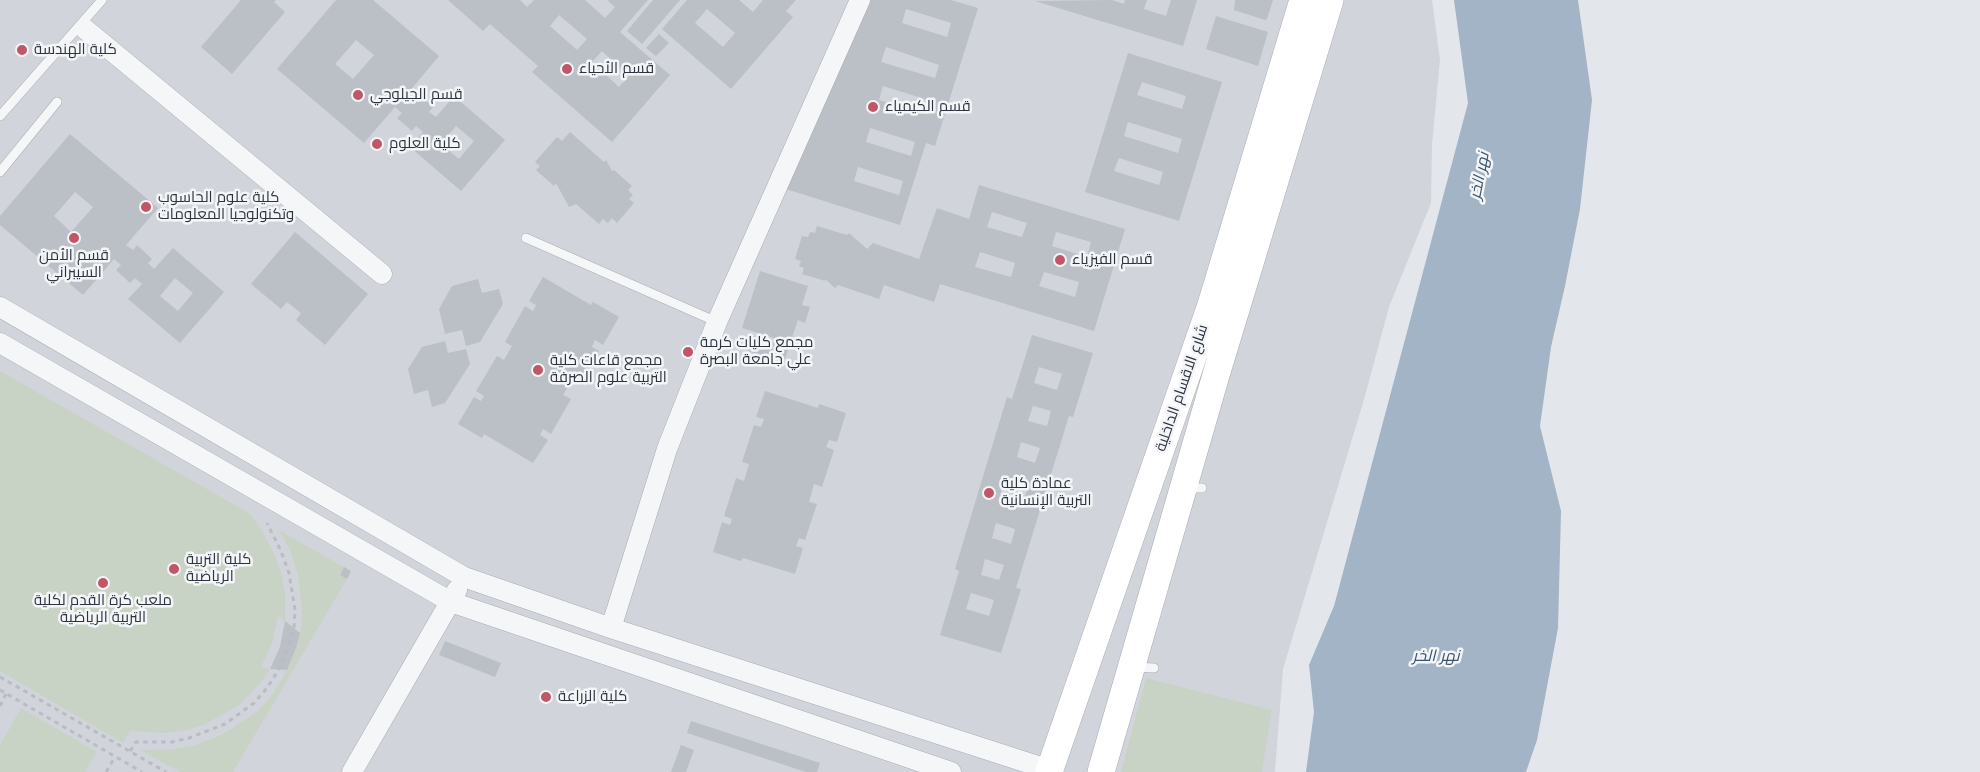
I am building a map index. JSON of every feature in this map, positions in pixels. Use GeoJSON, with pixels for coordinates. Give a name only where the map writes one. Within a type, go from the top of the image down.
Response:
{"type":"FeatureCollection","features":[{"type":"Feature","properties":{"kind":"street"},"geometry":{"type":"LineString","coordinates":[[611,628],[667,449],[717,322],[860,0]]}},
{"type":"Feature","properties":{"kind":"street","name":"شارع الاقسام الداخلية"},"geometry":{"type":"LineString","coordinates":[[1049,771],[1211,305],[1303,0]]}},
{"type":"Feature","properties":{"kind":"street","name":"شارع الاقسام الداخلية"},"geometry":{"type":"LineString","coordinates":[[1101,772],[1143,667],[1188,496],[1330,0]]}},
{"type":"Feature","properties":{"kind":"street"},"geometry":{"type":"LineString","coordinates":[[85,29],[382,274]]}},
{"type":"Feature","properties":{"kind":"street"},"geometry":{"type":"LineString","coordinates":[[0,307],[465,578],[1049,771]]}},
{"type":"Feature","properties":{"kind":"street"},"geometry":{"type":"LineString","coordinates":[[0,343],[451,602],[951,772]]}},
{"type":"Feature","properties":{"kind":"street"},"geometry":{"type":"LineString","coordinates":[[351,772],[465,578]]}},
{"type":"Feature","properties":{"kind":"lane"},"geometry":{"type":"LineString","coordinates":[[0,116],[102,0]]}},
{"type":"Feature","properties":{"kind":"lane"},"geometry":{"type":"LineString","coordinates":[[0,172],[57,102]]}},
{"type":"Feature","properties":{"kind":"lane"},"geometry":{"type":"LineString","coordinates":[[526,238],[717,322]]}},
{"type":"Feature","properties":{"kind":"path"},"geometry":{"type":"LineString","coordinates":[[130,751],[136,741],[181,740],[225,724],[254,703],[279,669],[294,628],[295,610],[289,573],[267,524]]}},
{"type":"Feature","properties":{"kind":"path"},"geometry":{"type":"LineString","coordinates":[[0,677],[166,772]]}},
{"type":"Feature","properties":{"kind":"path"},"geometry":{"type":"LineString","coordinates":[[0,690],[142,772]]}},
{"type":"Feature","properties":{"kind":"path"},"geometry":{"type":"LineString","coordinates":[[0,705],[6,694]]}},
{"type":"Feature","properties":{"kind":"path"},"geometry":{"type":"LineString","coordinates":[[106,772],[115,757]]}},
{"type":"Feature","properties":{"kind":"shaded area","name":"مجمع كليات كرمة علي جامعة البصرة"},"geometry":{"type":"Polygon","coordinates":[[[0,0],[1432,0],[1440,60],[1432,145],[1431,203],[1389,307],[1365,396],[1283,669],[1275,772],[0,772],[0,0]]]}},
{"type":"Feature","properties":{"kind":"green space","name":"كلية التربية الرياضية"},"geometry":{"type":"Polygon","coordinates":[[[0,371],[249,513],[261,529],[281,572],[285,592],[285,621],[278,616],[272,644],[261,667],[270,669],[239,705],[204,725],[184,731],[163,733],[130,731],[123,743],[0,671],[0,371]]]}},
{"type":"Feature","properties":{"kind":"green space"},"geometry":{"type":"Polygon","coordinates":[[[279,530],[344,567],[340,575],[347,579],[233,772],[180,772],[140,750],[192,746],[215,738],[233,728],[259,710],[270,698],[289,667],[301,629],[302,611],[298,575],[289,548],[279,530]]]}},
{"type":"Feature","properties":{"kind":"green space"},"geometry":{"type":"Polygon","coordinates":[[[1146,678],[1272,710],[1262,772],[1121,772],[1146,678]]]}},
{"type":"Feature","properties":{"kind":"green space"},"geometry":{"type":"Polygon","coordinates":[[[21,708],[97,752],[85,772],[0,772],[0,745],[21,708]]]}},
{"type":"Feature","properties":{"kind":"water","name":"نهر الخر"},"geometry":{"type":"Polygon","coordinates":[[[1454,0],[1578,0],[1592,100],[1580,209],[1551,347],[1540,426],[1561,511],[1558,628],[1537,740],[1526,772],[1306,772],[1314,712],[1309,665],[1334,606],[1468,103],[1454,0]]]}},
{"type":"Feature","properties":{"kind":"building"},"geometry":{"type":"Polygon","coordinates":[[[241,0],[276,0],[274,2],[285,12],[232,74],[201,47],[241,0]]]}},
{"type":"Feature","properties":{"kind":"building","name":"قسم الجيلوجي"},"geometry":{"type":"Polygon","coordinates":[[[336,0],[373,0],[439,56],[408,93],[414,98],[418,93],[433,107],[429,112],[436,117],[454,96],[505,140],[461,191],[410,147],[423,132],[416,126],[412,131],[397,118],[402,113],[395,107],[364,143],[277,69],[336,0]],[[356,40],[335,64],[353,79],[374,55],[356,40]],[[456,126],[441,144],[459,159],[474,141],[456,126]]]}},
{"type":"Feature","properties":{"kind":"building","name":"قسم الأحياء"},"geometry":{"type":"Polygon","coordinates":[[[448,0],[520,0],[527,7],[534,0],[585,0],[605,18],[615,7],[607,0],[648,0],[620,32],[670,75],[612,142],[532,72],[538,66],[490,24],[483,31],[448,0]],[[559,15],[550,26],[577,50],[587,39],[559,15]],[[602,51],[592,62],[619,87],[629,76],[602,51]]]}},
{"type":"Feature","properties":{"kind":"building"},"geometry":{"type":"Polygon","coordinates":[[[653,0],[680,0],[642,44],[627,31],[653,0]]]}},
{"type":"Feature","properties":{"kind":"building"},"geometry":{"type":"Polygon","coordinates":[[[687,0],[739,0],[753,12],[763,0],[796,0],[786,11],[793,17],[731,89],[662,29],[687,0]],[[707,9],[695,23],[723,47],[735,33],[707,9]]]}},
{"type":"Feature","properties":{"kind":"building","name":"قسم الكيمياء"},"geometry":{"type":"Polygon","coordinates":[[[870,0],[951,0],[978,8],[935,146],[926,143],[900,225],[786,189],[870,0]],[[906,9],[902,23],[947,37],[951,23],[906,9]],[[886,47],[881,62],[935,78],[939,65],[886,47]],[[883,86],[879,100],[924,114],[928,100],[883,86]],[[870,128],[866,142],[911,156],[915,142],[870,128]],[[858,167],[854,181],[899,195],[903,181],[858,167]]]}},
{"type":"Feature","properties":{"kind":"building"},"geometry":{"type":"Polygon","coordinates":[[[1112,0],[1124,4],[1125,0],[1147,0],[1144,9],[1166,16],[1171,0],[1197,0],[1183,46],[1035,1],[1112,0]]]}},
{"type":"Feature","properties":{"kind":"building"},"geometry":{"type":"Polygon","coordinates":[[[1235,0],[1273,0],[1265,20],[1234,10],[1235,0]]]}},
{"type":"Feature","properties":{"kind":"building"},"geometry":{"type":"Polygon","coordinates":[[[1216,16],[1268,32],[1258,66],[1206,49],[1216,16]]]}},
{"type":"Feature","properties":{"kind":"building"},"geometry":{"type":"Polygon","coordinates":[[[659,34],[669,43],[656,56],[646,48],[659,34]]]}},
{"type":"Feature","properties":{"kind":"building"},"geometry":{"type":"Polygon","coordinates":[[[1128,53],[1222,82],[1179,221],[1085,192],[1128,53]],[[1142,82],[1137,95],[1182,109],[1186,96],[1142,82]],[[1128,122],[1124,136],[1178,153],[1182,139],[1128,122]],[[1119,158],[1114,171],[1159,185],[1163,172],[1119,158]]]}},
{"type":"Feature","properties":{"kind":"building"},"geometry":{"type":"Polygon","coordinates":[[[570,132],[604,162],[606,160],[612,171],[614,170],[632,186],[628,190],[633,195],[629,199],[634,203],[617,223],[612,218],[608,223],[603,219],[599,224],[576,204],[569,207],[556,183],[554,186],[536,170],[540,166],[535,162],[557,137],[562,141],[570,132]]]}},
{"type":"Feature","properties":{"kind":"building","name":"قسم الأمن السيبراني"},"geometry":{"type":"Polygon","coordinates":[[[70,134],[158,208],[126,245],[133,250],[137,245],[152,259],[148,263],[154,269],[173,248],[224,292],[180,343],[128,299],[142,284],[135,278],[130,283],[116,270],[121,265],[114,259],[83,295],[0,225],[0,216],[70,134]],[[75,192],[54,216],[71,232],[93,207],[75,192]],[[175,278],[160,296],[178,311],[193,293],[175,278]]]}},
{"type":"Feature","properties":{"kind":"building","name":"قسم الفيزياء"},"geometry":{"type":"Polygon","coordinates":[[[979,185],[1125,229],[1094,331],[940,284],[934,302],[884,285],[879,299],[838,285],[835,288],[825,279],[825,281],[802,274],[804,268],[799,266],[801,261],[795,259],[802,236],[808,237],[810,232],[815,233],[817,226],[847,235],[849,233],[867,249],[873,243],[919,259],[937,208],[969,219],[979,185]],[[992,212],[987,227],[1022,237],[1027,223],[992,212]],[[1056,232],[1052,246],[1087,257],[1091,242],[1056,232]],[[980,252],[975,267],[1011,277],[1015,263],[980,252]],[[1044,272],[1039,286],[1075,297],[1079,282],[1044,272]]]}},
{"type":"Feature","properties":{"kind":"building"},"geometry":{"type":"Polygon","coordinates":[[[295,232],[368,294],[325,345],[296,320],[301,313],[287,302],[281,309],[251,284],[295,232]]]}},
{"type":"Feature","properties":{"kind":"building"},"geometry":{"type":"Polygon","coordinates":[[[760,271],[808,286],[802,305],[810,307],[805,323],[798,320],[790,343],[742,328],[760,271]]]}},
{"type":"Feature","properties":{"kind":"building","name":"مجمع قاعات كلية التربية علوم الصرفة"},"geometry":{"type":"Polygon","coordinates":[[[543,277],[591,305],[593,302],[619,317],[603,345],[595,340],[592,347],[599,351],[579,384],[572,380],[563,395],[571,399],[551,434],[543,429],[540,435],[548,440],[533,463],[484,434],[482,438],[458,424],[474,397],[481,401],[484,396],[476,391],[497,356],[504,360],[512,346],[505,342],[525,306],[533,311],[536,305],[529,301],[543,277]]]}},
{"type":"Feature","properties":{"kind":"building"},"geometry":{"type":"Polygon","coordinates":[[[478,279],[482,293],[499,289],[503,304],[480,342],[466,346],[462,330],[445,334],[439,309],[452,286],[478,279]]]}},
{"type":"Feature","properties":{"kind":"building","name":"عمادة كلية التربية الإنسانية"},"geometry":{"type":"Polygon","coordinates":[[[1032,335],[1093,353],[1073,417],[1069,416],[1016,588],[1021,589],[1001,653],[940,635],[959,571],[955,569],[1007,397],[1012,399],[1032,335]],[[1039,367],[1034,383],[1057,390],[1062,374],[1039,367]],[[1033,406],[1028,421],[1047,426],[1051,411],[1033,406]],[[1021,442],[1017,457],[1035,463],[1040,448],[1021,442]],[[1005,478],[998,501],[1021,508],[1029,485],[1005,478]],[[996,523],[992,538],[1011,544],[1015,529],[996,523]],[[985,559],[981,575],[999,580],[1004,565],[985,559]],[[971,593],[966,609],[989,616],[994,600],[971,593]]]}},
{"type":"Feature","properties":{"kind":"building"},"geometry":{"type":"Polygon","coordinates":[[[753,336],[789,347],[784,362],[748,351],[753,336]]]}},
{"type":"Feature","properties":{"kind":"building"},"geometry":{"type":"Polygon","coordinates":[[[445,341],[448,353],[466,349],[470,364],[445,403],[432,407],[428,390],[414,394],[408,369],[422,347],[445,341]]]}},
{"type":"Feature","properties":{"kind":"building"},"geometry":{"type":"Polygon","coordinates":[[[765,391],[818,408],[819,404],[846,413],[837,442],[829,440],[826,447],[834,450],[822,487],[814,484],[809,502],[817,504],[805,540],[799,538],[796,546],[803,548],[795,574],[743,558],[741,561],[713,552],[722,522],[730,525],[732,519],[724,516],[736,478],[744,481],[749,464],[742,462],[754,425],[761,427],[764,419],[756,417],[765,391]]]}},
{"type":"Feature","properties":{"kind":"building"},"geometry":{"type":"Polygon","coordinates":[[[344,567],[351,571],[347,579],[340,575],[344,567]]]}},
{"type":"Feature","properties":{"kind":"building"},"geometry":{"type":"Polygon","coordinates":[[[285,621],[300,633],[296,648],[287,670],[270,669],[280,647],[285,621]]]}},
{"type":"Feature","properties":{"kind":"building"},"geometry":{"type":"Polygon","coordinates":[[[445,641],[501,663],[495,677],[439,655],[445,641]]]}},
{"type":"Feature","properties":{"kind":"building"},"geometry":{"type":"Polygon","coordinates":[[[691,721],[820,763],[817,772],[806,772],[687,733],[691,721]]]}},
{"type":"Feature","properties":{"kind":"building"},"geometry":{"type":"Polygon","coordinates":[[[681,745],[694,750],[686,772],[671,772],[681,745]]]}},
{"type":"Feature","properties":{"kind":"place","name":"كلية الهندسة"},"geometry":{"type":"Point","coordinates":[22,50]}},
{"type":"Feature","properties":{"kind":"place","name":"قسم الأحياء"},"geometry":{"type":"Point","coordinates":[567,69]}},
{"type":"Feature","properties":{"kind":"place","name":"قسم الجيلوجي"},"geometry":{"type":"Point","coordinates":[358,95]}},
{"type":"Feature","properties":{"kind":"place","name":"قسم الكيمياء"},"geometry":{"type":"Point","coordinates":[873,107]}},
{"type":"Feature","properties":{"kind":"place","name":"كلية العلوم"},"geometry":{"type":"Point","coordinates":[377,144]}},
{"type":"Feature","properties":{"kind":"place","name":"كلية علوم الحاسوب وتكنولوجيا المعلومات"},"geometry":{"type":"Point","coordinates":[146,207]}},
{"type":"Feature","properties":{"kind":"place","name":"قسم الأمن السيبراني"},"geometry":{"type":"Point","coordinates":[74,238]}},
{"type":"Feature","properties":{"kind":"place","name":"قسم الفيزياء"},"geometry":{"type":"Point","coordinates":[1060,260]}},
{"type":"Feature","properties":{"kind":"place","name":"مجمع كليات كرمة علي جامعة البصرة"},"geometry":{"type":"Point","coordinates":[688,352]}},
{"type":"Feature","properties":{"kind":"place","name":"مجمع قاعات كلية التربية علوم الصرفة"},"geometry":{"type":"Point","coordinates":[538,370]}},
{"type":"Feature","properties":{"kind":"place","name":"عمادة كلية التربية الإنسانية"},"geometry":{"type":"Point","coordinates":[989,493]}},
{"type":"Feature","properties":{"kind":"place","name":"كلية التربية الرياضية"},"geometry":{"type":"Point","coordinates":[174,569]}},
{"type":"Feature","properties":{"kind":"place","name":"ملعب كرة القدم لكلية التربية الرياضية"},"geometry":{"type":"Point","coordinates":[103,583]}},
{"type":"Feature","properties":{"kind":"place","name":"كلية الزراعة"},"geometry":{"type":"Point","coordinates":[546,697]}}]}
